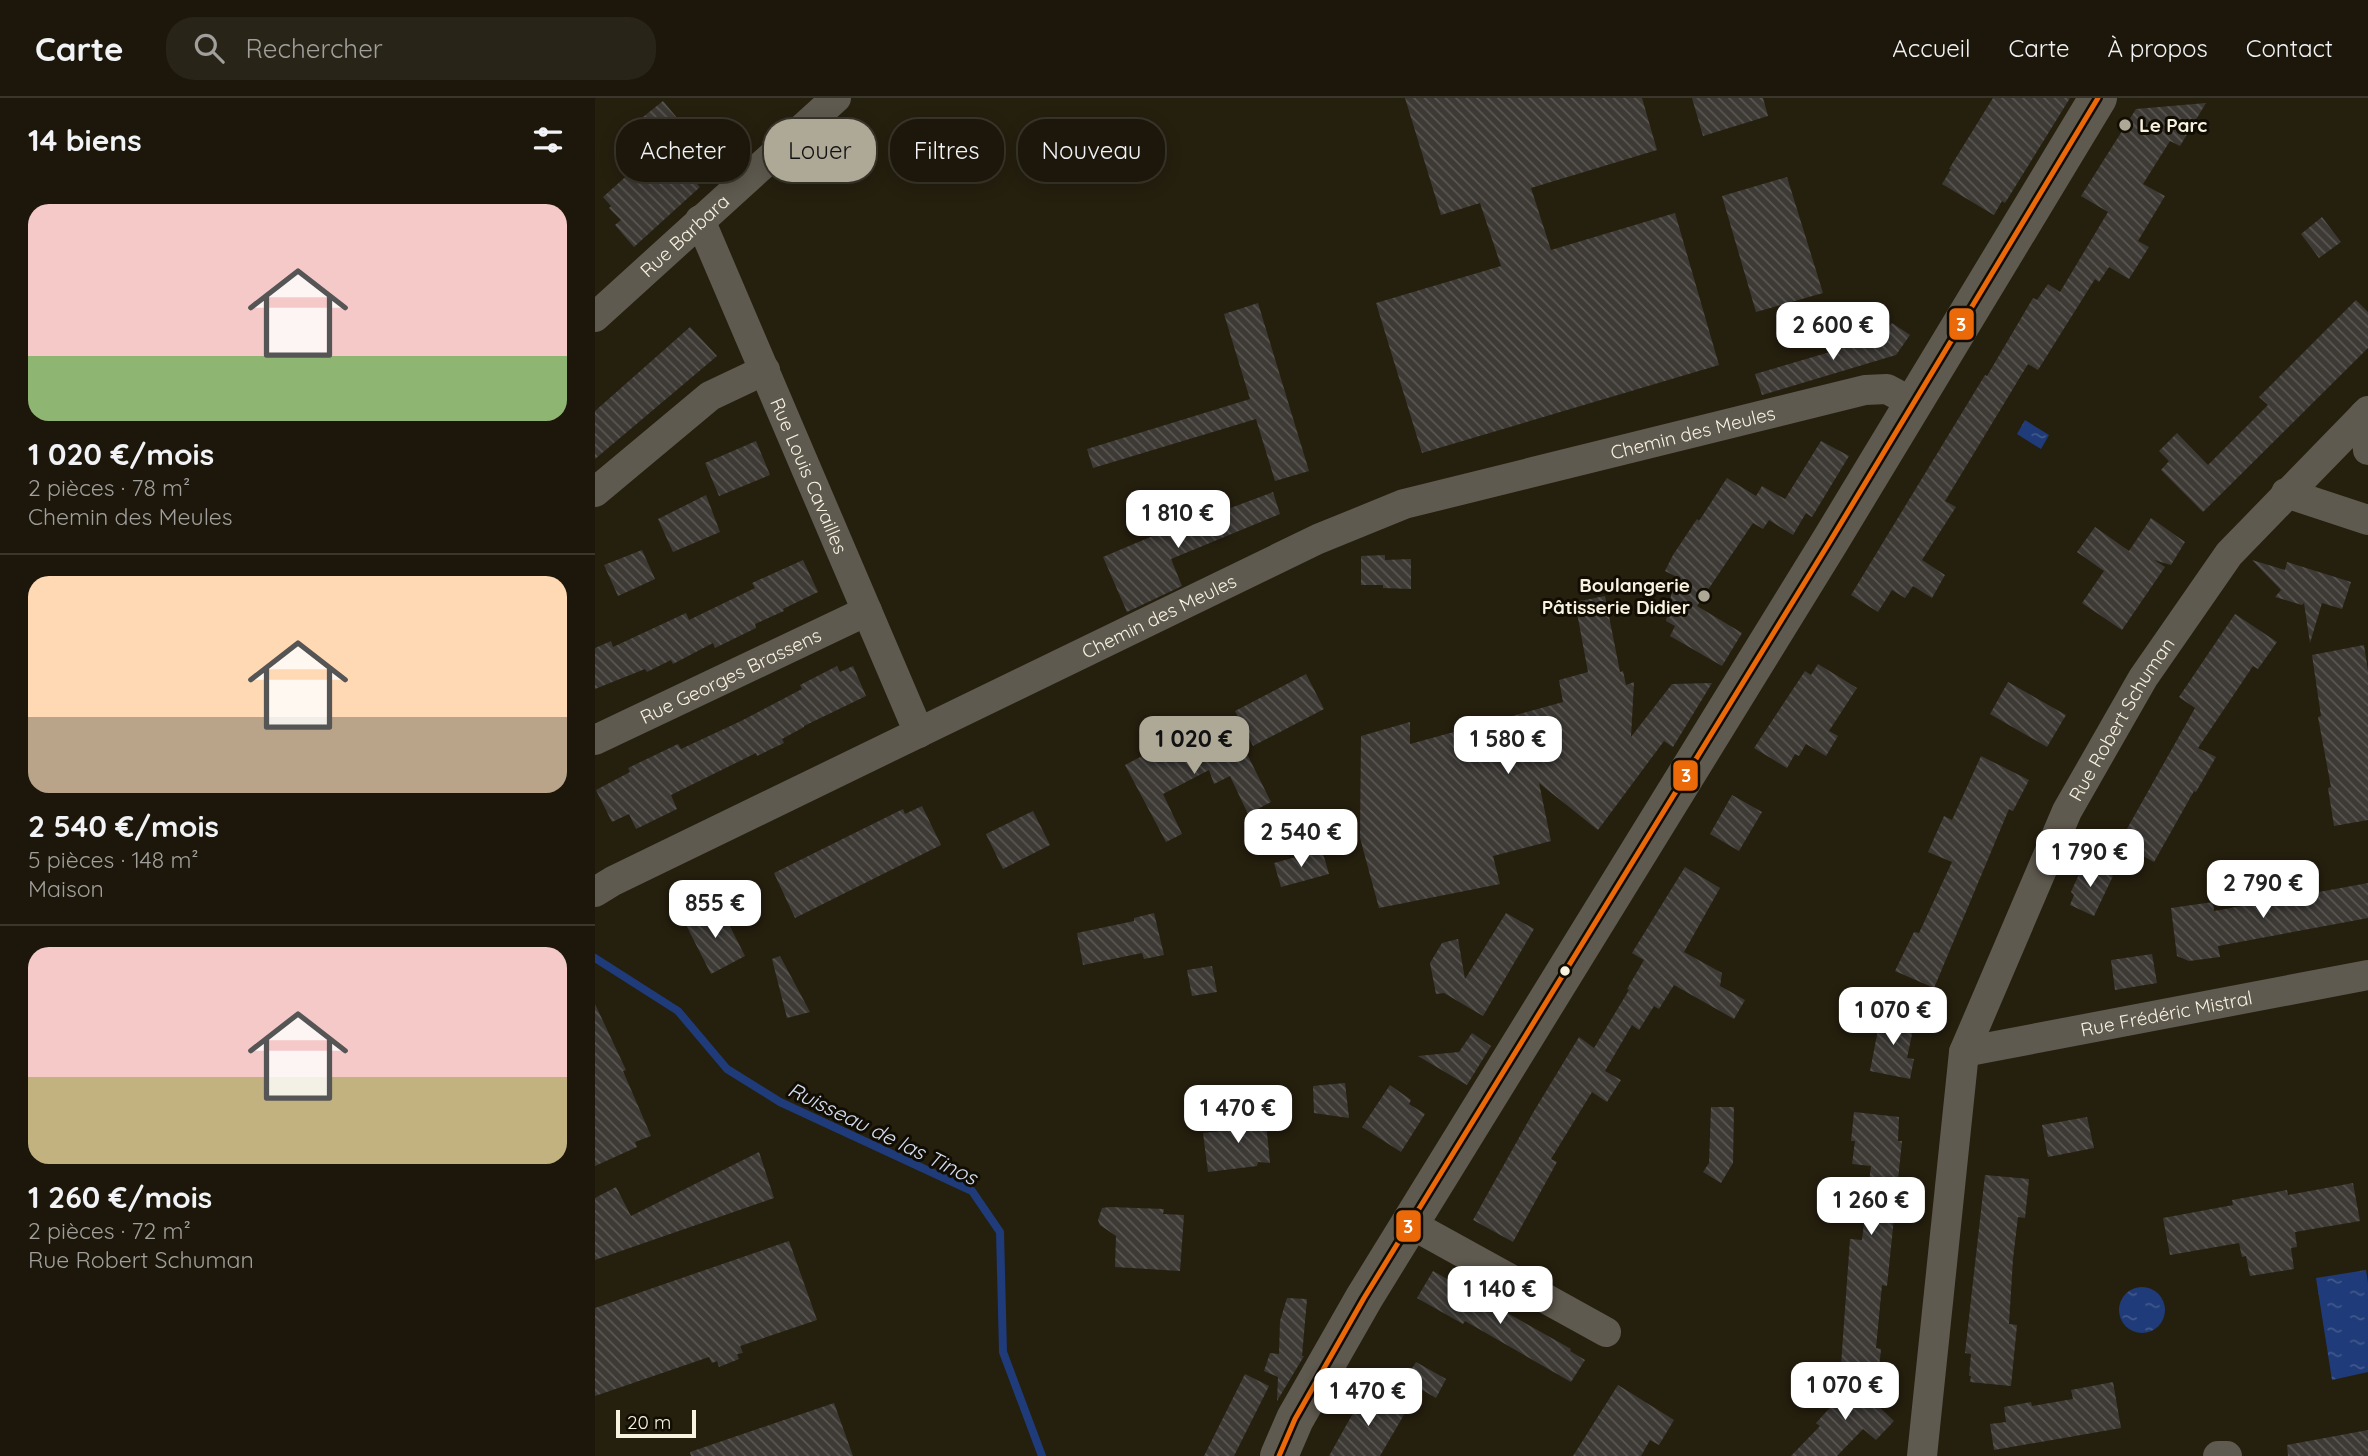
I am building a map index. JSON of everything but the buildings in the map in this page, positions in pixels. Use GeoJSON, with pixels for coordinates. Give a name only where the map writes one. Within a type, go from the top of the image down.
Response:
{"type":"FeatureCollection","features":[{"type":"Feature","properties":{"kind":"main road"},"geometry":{"type":"LineString","coordinates":[[1279,1456],[1295,1419],[1409,1223],[1815,566],[2098,98]]}},
{"type":"Feature","properties":{"kind":"street","name":"Rue Barbara"},"geometry":{"type":"LineString","coordinates":[[595,317],[836,98]]}},
{"type":"Feature","properties":{"kind":"street","name":"Rue Louis Cavailles"},"geometry":{"type":"LineString","coordinates":[[700,220],[919,733]]}},
{"type":"Feature","properties":{"kind":"street"},"geometry":{"type":"LineString","coordinates":[[595,492],[711,396],[765,370]]}},
{"type":"Feature","properties":{"kind":"street","name":"Chemin des Meules"},"geometry":{"type":"LineString","coordinates":[[595,892],[1318,539],[1404,504],[1865,390],[1887,389],[1913,403]]}},
{"type":"Feature","properties":{"kind":"street"},"geometry":{"type":"LineString","coordinates":[[2366,413],[2368,450]]}},
{"type":"Feature","properties":{"kind":"street","name":"Rue Robert Schuman"},"geometry":{"type":"LineString","coordinates":[[1922,1456],[1965,1052],[2067,810],[2143,678],[2228,554],[2366,413]]}},
{"type":"Feature","properties":{"kind":"street"},"geometry":{"type":"LineString","coordinates":[[2286,492],[2368,520]]}},
{"type":"Feature","properties":{"kind":"street","name":"Rue Georges Brassens"},"geometry":{"type":"LineString","coordinates":[[595,740],[867,611]]}},
{"type":"Feature","properties":{"kind":"street","name":"Rue Frédéric Mistral"},"geometry":{"type":"LineString","coordinates":[[1965,1052],[2368,975]]}},
{"type":"Feature","properties":{"kind":"street"},"geometry":{"type":"LineString","coordinates":[[1409,1223],[1606,1332]]}},
{"type":"Feature","properties":{"kind":"street"},"geometry":{"type":"LineString","coordinates":[[2218,1456],[2227,1456]]}},
{"type":"Feature","properties":{"kind":"water"},"geometry":{"type":"Polygon","coordinates":[[[2025,420],[2049,435],[2041,449],[2017,434],[2025,420]]]}},
{"type":"Feature","properties":{"kind":"water"},"geometry":{"type":"Polygon","coordinates":[[[2366,1270],[2368,1372],[2332,1380],[2316,1278],[2366,1270]]]}},
{"type":"Feature","properties":{"kind":"water"},"geometry":{"type":"Polygon","coordinates":[[[2142,1287],[2158,1294],[2165,1310],[2158,1326],[2142,1333],[2126,1326],[2119,1310],[2126,1294],[2142,1287]]]}},
{"type":"Feature","properties":{"kind":"waterway","name":"Ruisseau de las Tinos"},"geometry":{"type":"LineString","coordinates":[[595,958],[678,1011],[727,1069],[780,1102],[972,1191],[1000,1232],[1003,1352],[1042,1456]]}},
{"type":"Feature","properties":{"kind":"transit line","name":"3"},"geometry":{"type":"LineString","coordinates":[[1279,1456],[1295,1419],[1364,1298],[1829,543],[2098,98]]}},
{"type":"Feature","properties":{"kind":"place","name":"Le Parc"},"geometry":{"type":"Point","coordinates":[2125,125]}},
{"type":"Feature","properties":{"kind":"place","name":"Boulangerie Pâtisserie Didier"},"geometry":{"type":"Point","coordinates":[1704,596]}}]}
